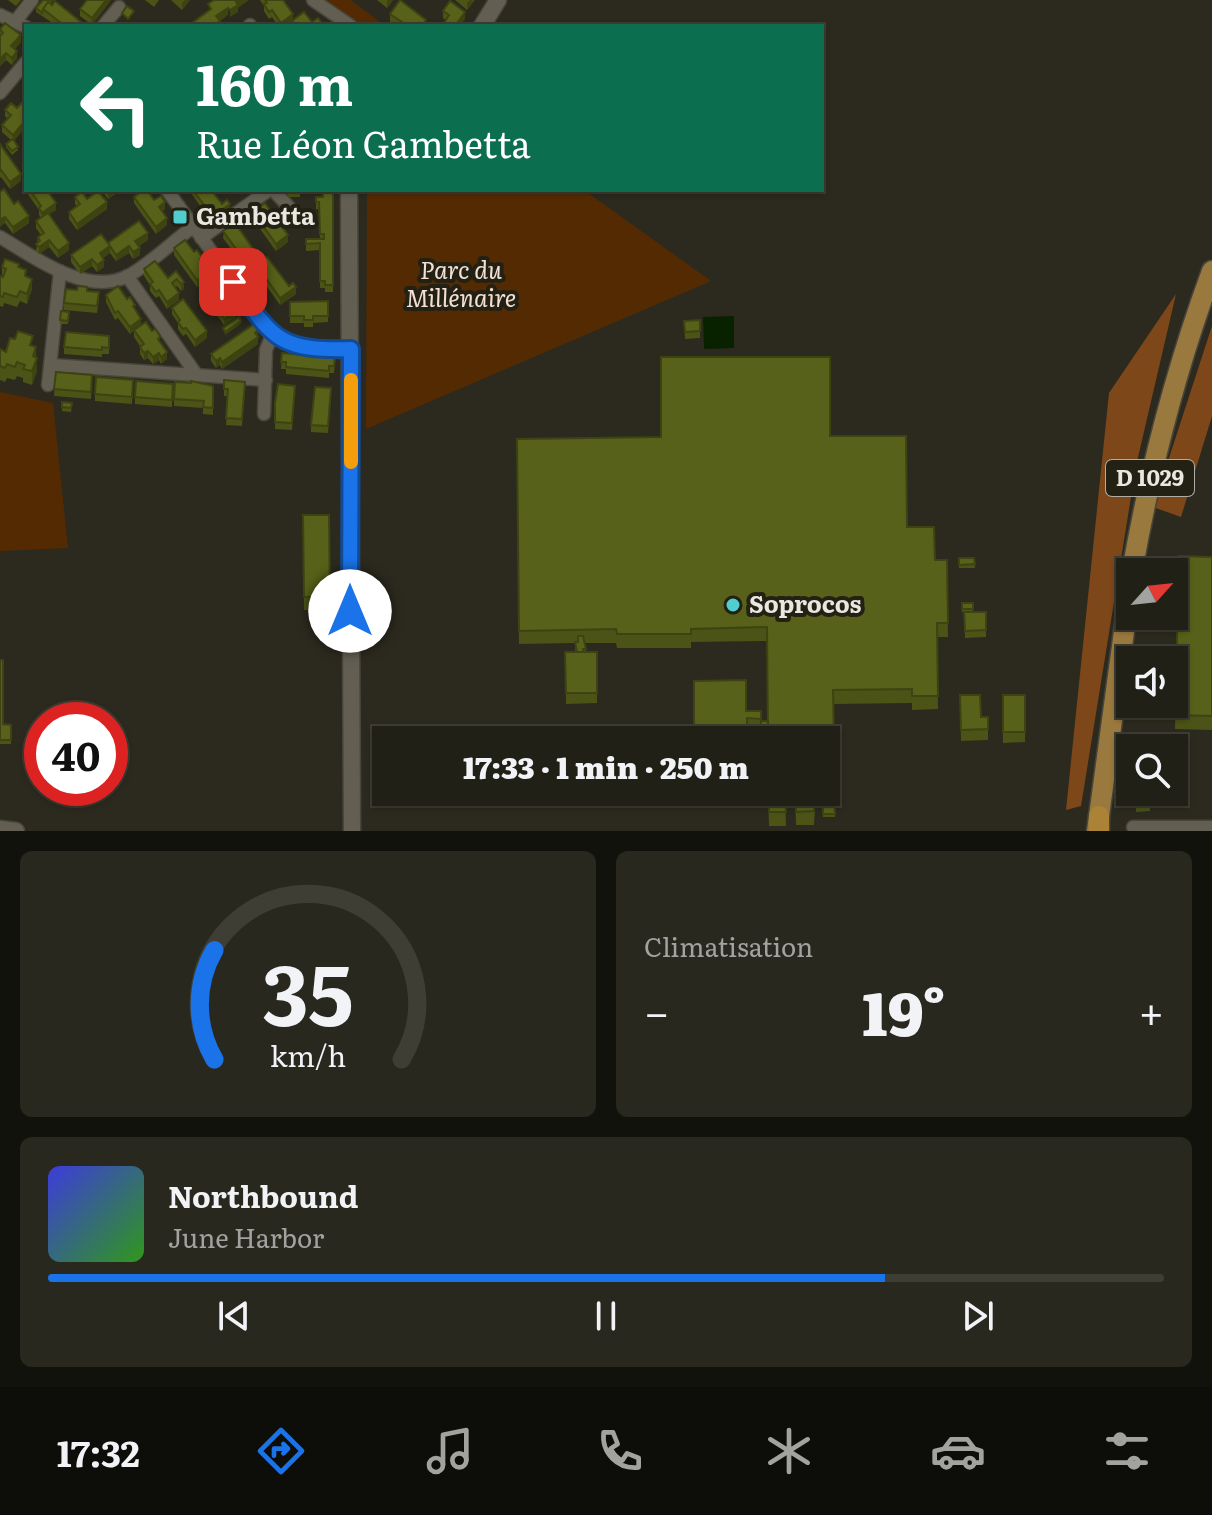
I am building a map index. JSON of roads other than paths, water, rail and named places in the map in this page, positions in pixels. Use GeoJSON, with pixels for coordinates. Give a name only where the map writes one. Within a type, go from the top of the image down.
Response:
{"type":"FeatureCollection","features":[{"type":"Feature","properties":{"kind":"main road","name":"D 1029"},"geometry":{"type":"LineString","coordinates":[[1135,558],[1161,433],[1212,271]]}},
{"type":"Feature","properties":{"kind":"main road"},"geometry":{"type":"LineString","coordinates":[[1099,826],[1124,630]]}},
{"type":"Feature","properties":{"kind":"street"},"geometry":{"type":"LineString","coordinates":[[0,15],[21,24],[32,0]]}},
{"type":"Feature","properties":{"kind":"street"},"geometry":{"type":"LineString","coordinates":[[313,0],[347,24]]}},
{"type":"Feature","properties":{"kind":"street"},"geometry":{"type":"LineString","coordinates":[[483,24],[498,0]]}},
{"type":"Feature","properties":{"kind":"street"},"geometry":{"type":"LineString","coordinates":[[105,24],[119,7]]}},
{"type":"Feature","properties":{"kind":"street"},"geometry":{"type":"LineString","coordinates":[[0,93],[24,64]]}},
{"type":"Feature","properties":{"kind":"street"},"geometry":{"type":"LineString","coordinates":[[168,192],[272,335],[292,345],[351,349]]}},
{"type":"Feature","properties":{"kind":"street"},"geometry":{"type":"LineString","coordinates":[[201,238],[268,192]]}},
{"type":"Feature","properties":{"kind":"street"},"geometry":{"type":"LineString","coordinates":[[273,192],[289,207]]}},
{"type":"Feature","properties":{"kind":"street"},"geometry":{"type":"LineString","coordinates":[[349,192],[352,831]]}},
{"type":"Feature","properties":{"kind":"street"},"geometry":{"type":"LineString","coordinates":[[0,237],[60,271],[97,281],[127,276],[193,227]]}},
{"type":"Feature","properties":{"kind":"street"},"geometry":{"type":"LineString","coordinates":[[48,385],[60,271]]}},
{"type":"Feature","properties":{"kind":"street"},"geometry":{"type":"LineString","coordinates":[[127,276],[196,374]]}},
{"type":"Feature","properties":{"kind":"street"},"geometry":{"type":"LineString","coordinates":[[264,414],[266,350],[272,335]]}},
{"type":"Feature","properties":{"kind":"street"},"geometry":{"type":"LineString","coordinates":[[51,365],[266,380]]}},
{"type":"Feature","properties":{"kind":"street"},"geometry":{"type":"LineString","coordinates":[[1133,827],[1212,827]]}},
{"type":"Feature","properties":{"kind":"street"},"geometry":{"type":"LineString","coordinates":[[0,829],[16,831]]}},
{"type":"Feature","properties":{"kind":"place","name":"Gambetta"},"geometry":{"type":"Point","coordinates":[180,217]}},
{"type":"Feature","properties":{"kind":"place","name":"Soprocos"},"geometry":{"type":"Point","coordinates":[733,605]}},
{"type":"Feature","properties":{"kind":"park label","name":"Parc du Millénaire"},"geometry":{"type":"Point","coordinates":[461,285]}}]}
